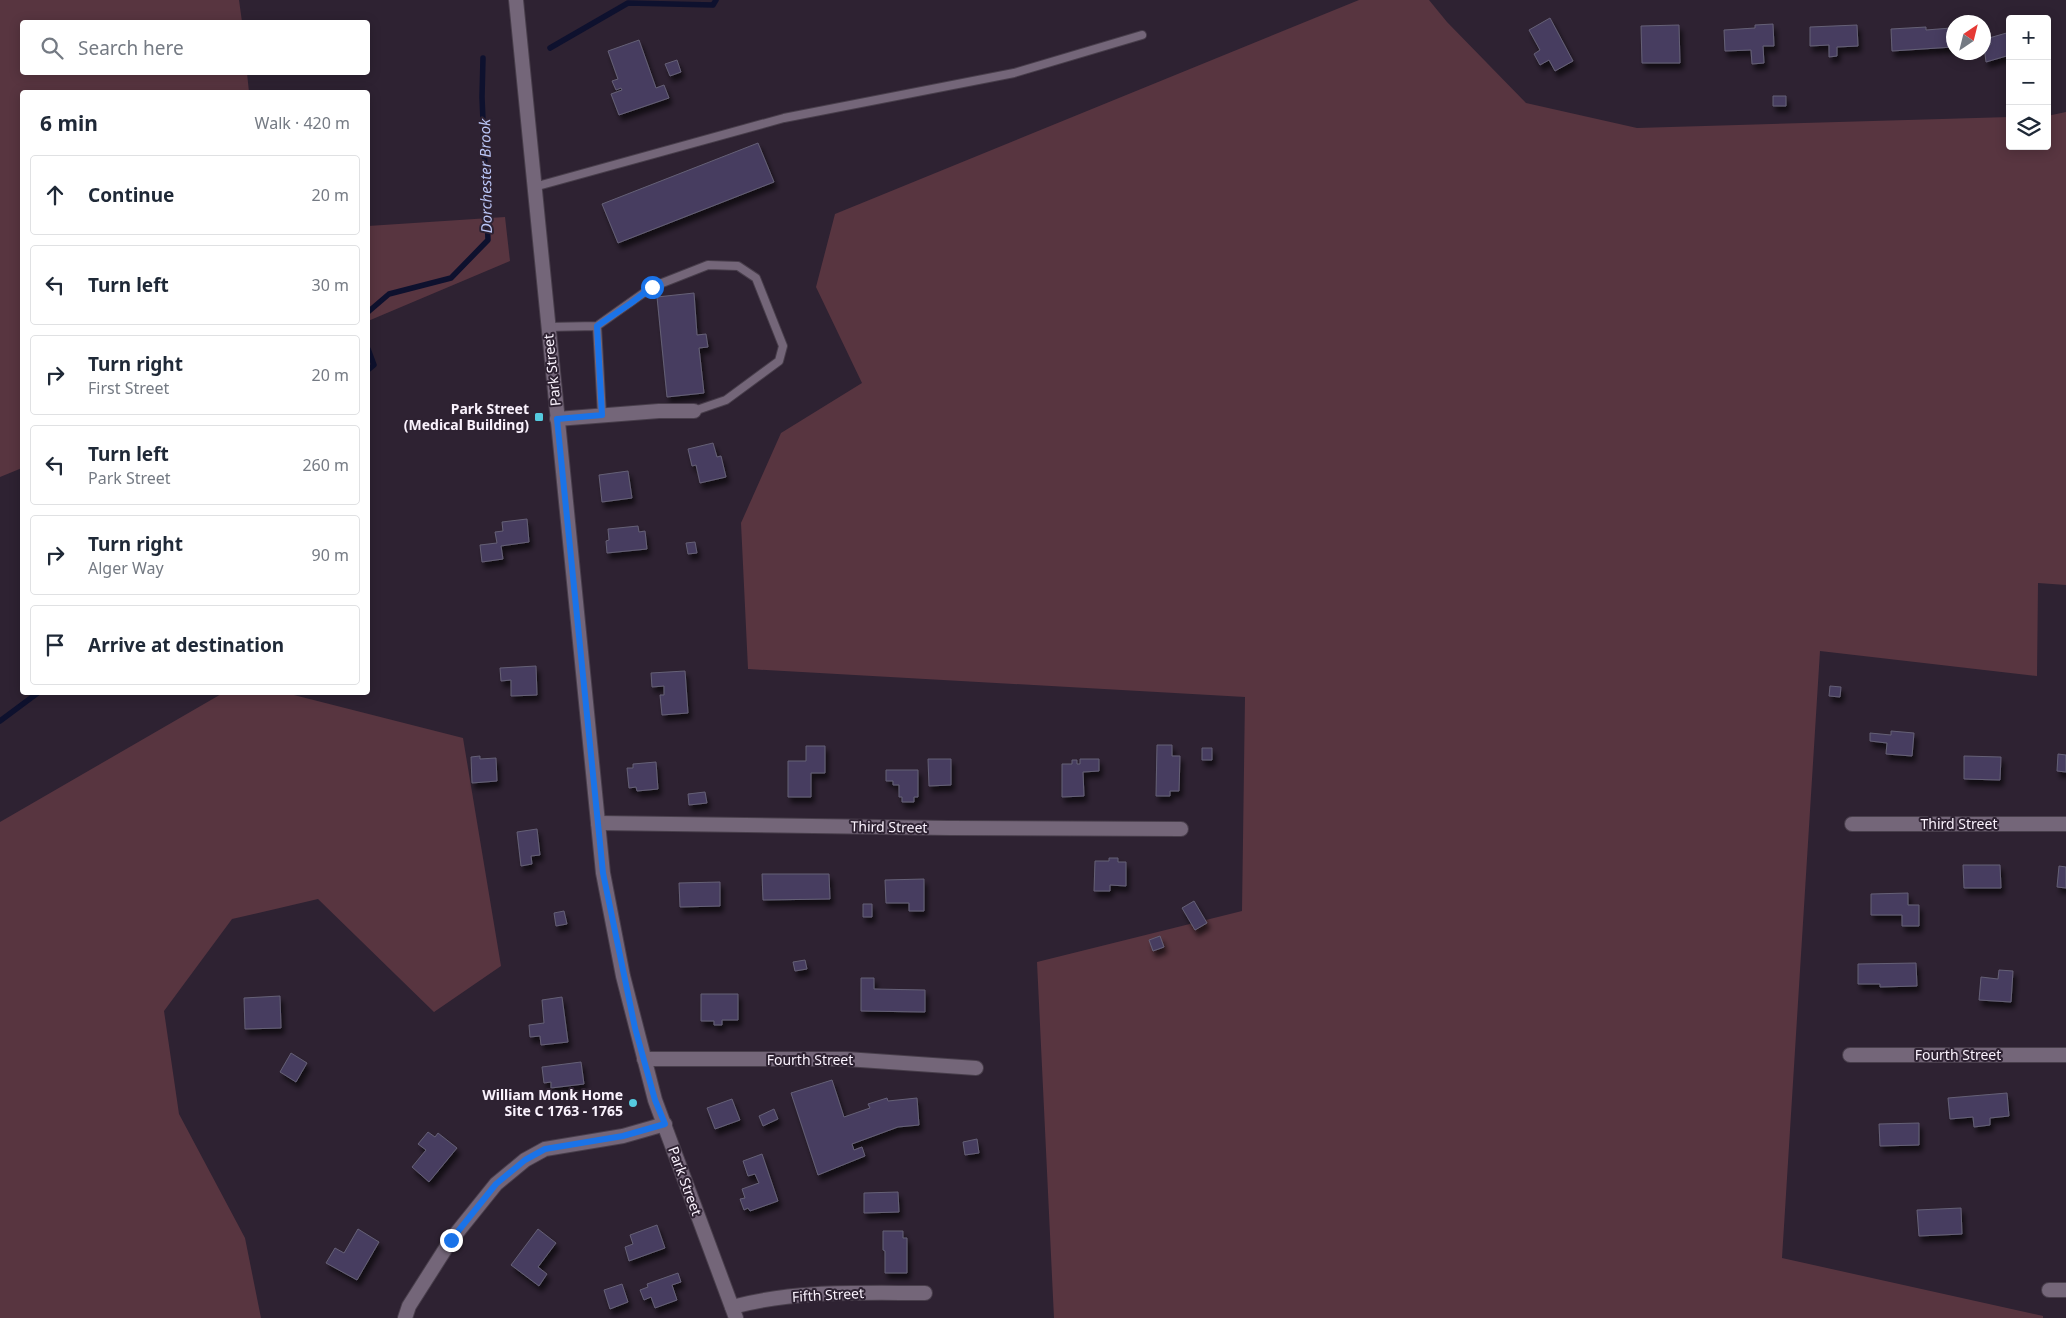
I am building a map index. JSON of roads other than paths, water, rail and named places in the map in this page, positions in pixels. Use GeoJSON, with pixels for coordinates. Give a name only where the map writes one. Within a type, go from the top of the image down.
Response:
{"type":"FeatureCollection","features":[{"type":"Feature","properties":{"kind":"street","name":"Park Street"},"geometry":{"type":"LineString","coordinates":[[516,0],[603,873],[622,967],[656,1105],[665,1124],[734,1313]]}},
{"type":"Feature","properties":{"kind":"street"},"geometry":{"type":"LineString","coordinates":[[557,419],[694,411]]}},
{"type":"Feature","properties":{"kind":"street","name":"Third Street"},"geometry":{"type":"LineString","coordinates":[[598,823],[1181,829]]}},
{"type":"Feature","properties":{"kind":"street","name":"Third Street"},"geometry":{"type":"LineString","coordinates":[[1852,824],[2066,824]]}},
{"type":"Feature","properties":{"kind":"street","name":"Fourth Street"},"geometry":{"type":"LineString","coordinates":[[1850,1055],[2066,1055]]}},
{"type":"Feature","properties":{"kind":"street","name":"Fourth Street"},"geometry":{"type":"LineString","coordinates":[[644,1060],[846,1059],[976,1068]]}},
{"type":"Feature","properties":{"kind":"street"},"geometry":{"type":"LineString","coordinates":[[405,1318],[409,1306],[451,1240],[496,1184],[525,1160],[545,1149],[623,1136],[665,1124]]}},
{"type":"Feature","properties":{"kind":"street"},"geometry":{"type":"LineString","coordinates":[[2049,1290],[2066,1290]]}},
{"type":"Feature","properties":{"kind":"street","name":"Fifth Street"},"geometry":{"type":"LineString","coordinates":[[734,1313],[760,1299],[827,1292],[925,1293]]}},
{"type":"Feature","properties":{"kind":"lane"},"geometry":{"type":"LineString","coordinates":[[534,187],[784,118],[1014,73],[1142,35]]}},
{"type":"Feature","properties":{"kind":"lane"},"geometry":{"type":"LineString","coordinates":[[548,327],[597,326],[652,287],[708,265],[738,266],[756,278],[783,346],[779,361],[726,400],[694,411]]}},
{"type":"Feature","properties":{"kind":"lane"},"geometry":{"type":"LineString","coordinates":[[597,326],[602,415]]}},
{"type":"Feature","properties":{"kind":"waterway","name":"Dorchester Brook"},"geometry":{"type":"LineString","coordinates":[[550,48],[628,3],[713,5],[716,0]]}},
{"type":"Feature","properties":{"kind":"waterway","name":"Dorchester Brook"},"geometry":{"type":"LineString","coordinates":[[370,310],[389,294],[451,278],[488,240],[482,97],[483,58]]}},
{"type":"Feature","properties":{"kind":"waterway","name":"Dorchester Brook"},"geometry":{"type":"LineString","coordinates":[[370,354],[374,365],[370,368]]}},
{"type":"Feature","properties":{"kind":"waterway","name":"Dorchester Brook"},"geometry":{"type":"LineString","coordinates":[[0,721],[35,695]]}},
{"type":"Feature","properties":{"kind":"place","name":"Park Street (Medical Building)"},"geometry":{"type":"Point","coordinates":[539,417]}},
{"type":"Feature","properties":{"kind":"place","name":"William Monk Home Site C 1763 - 1765"},"geometry":{"type":"Point","coordinates":[633,1103]}}]}
